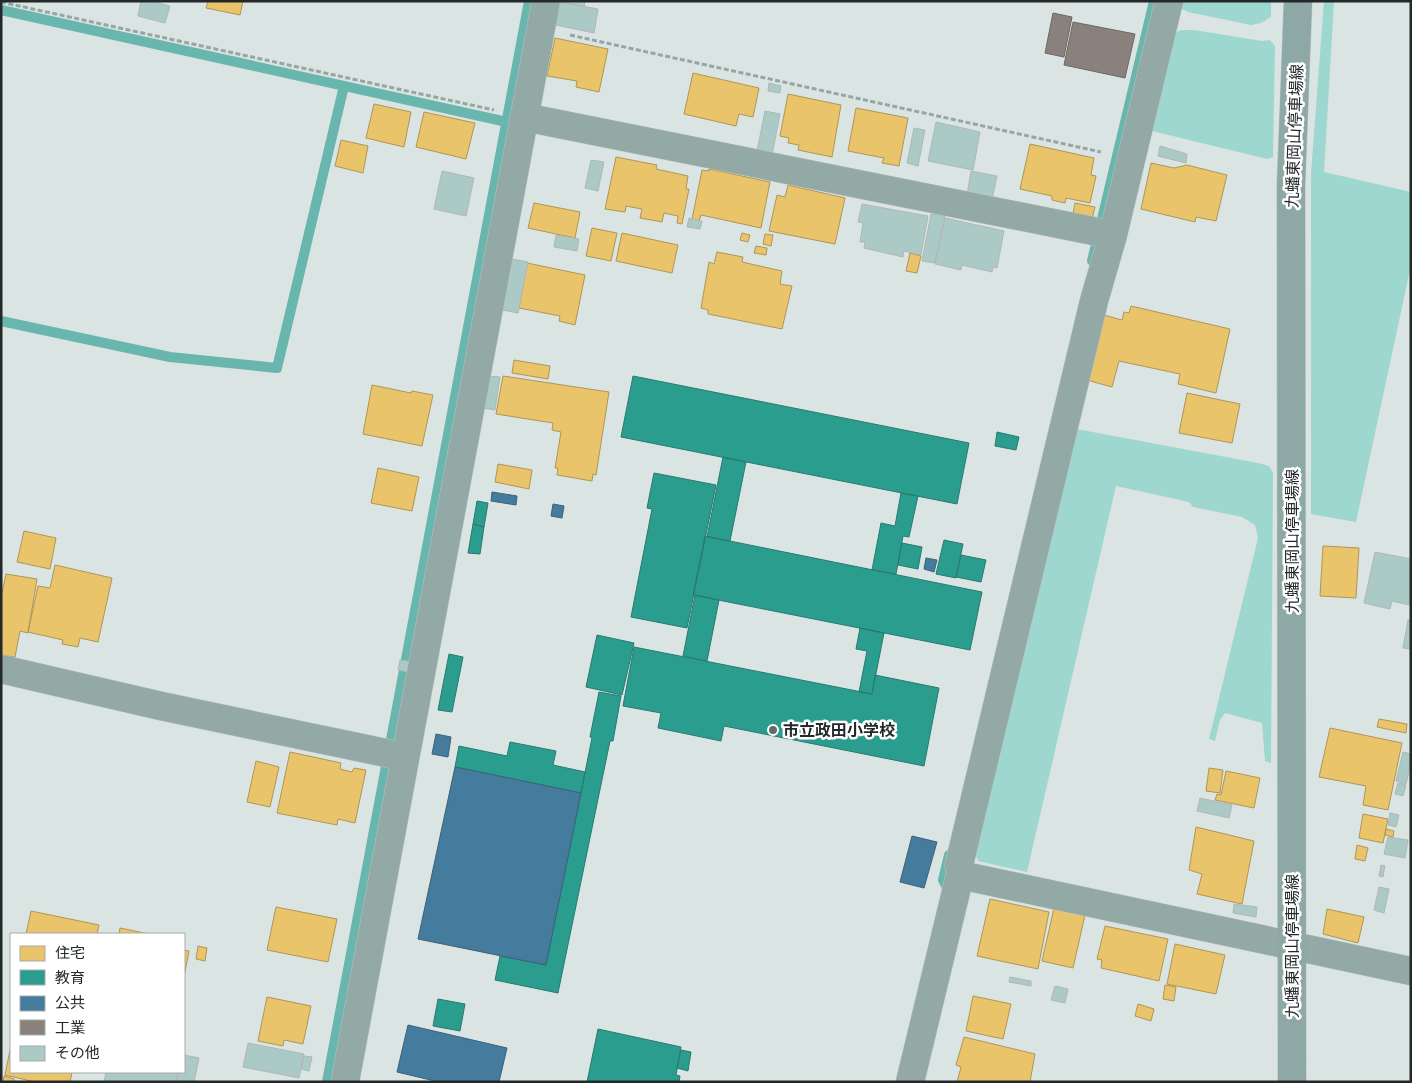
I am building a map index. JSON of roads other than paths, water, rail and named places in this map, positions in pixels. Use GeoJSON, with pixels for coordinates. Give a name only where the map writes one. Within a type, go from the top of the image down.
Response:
{"type":"FeatureCollection","features":[{"type":"Feature","properties":{"kind":"main road","name":"九蟠東岡山停車場線"},"geometry":{"type":"LineString","coordinates":[[1292,1082],[1291,185],[1298,1]]}},
{"type":"Feature","properties":{"kind":"street"},"geometry":{"type":"LineString","coordinates":[[345,1082],[394,755],[511,114],[540,28],[546,1]]}},
{"type":"Feature","properties":{"kind":"street"},"geometry":{"type":"LineString","coordinates":[[910,1082],[960,875],[959,865],[1094,302],[1103,233],[1169,1]]}},
{"type":"Feature","properties":{"kind":"street"},"geometry":{"type":"LineString","coordinates":[[511,114],[1103,233]]}},
{"type":"Feature","properties":{"kind":"street"},"geometry":{"type":"LineString","coordinates":[[1,669],[161,706],[394,755]]}},
{"type":"Feature","properties":{"kind":"street"},"geometry":{"type":"LineString","coordinates":[[960,875],[1411,970]]}},
{"type":"Feature","properties":{"kind":"waterway"},"geometry":{"type":"LineString","coordinates":[[327,1082],[529,1]]}},
{"type":"Feature","properties":{"kind":"waterway"},"geometry":{"type":"LineString","coordinates":[[1092,261],[1154,1]]}},
{"type":"Feature","properties":{"kind":"waterway"},"geometry":{"type":"LineString","coordinates":[[1,10],[507,122]]}},
{"type":"Feature","properties":{"kind":"waterway"},"geometry":{"type":"LineString","coordinates":[[1,321],[170,357],[277,368],[344,86]]}},
{"type":"Feature","properties":{"kind":"waterway"},"geometry":{"type":"LineString","coordinates":[[947,887],[943,880],[949,855]]}},
{"type":"Feature","properties":{"kind":"place","name":"市立政田小学校"},"geometry":{"type":"Point","coordinates":[773,730]}}]}
